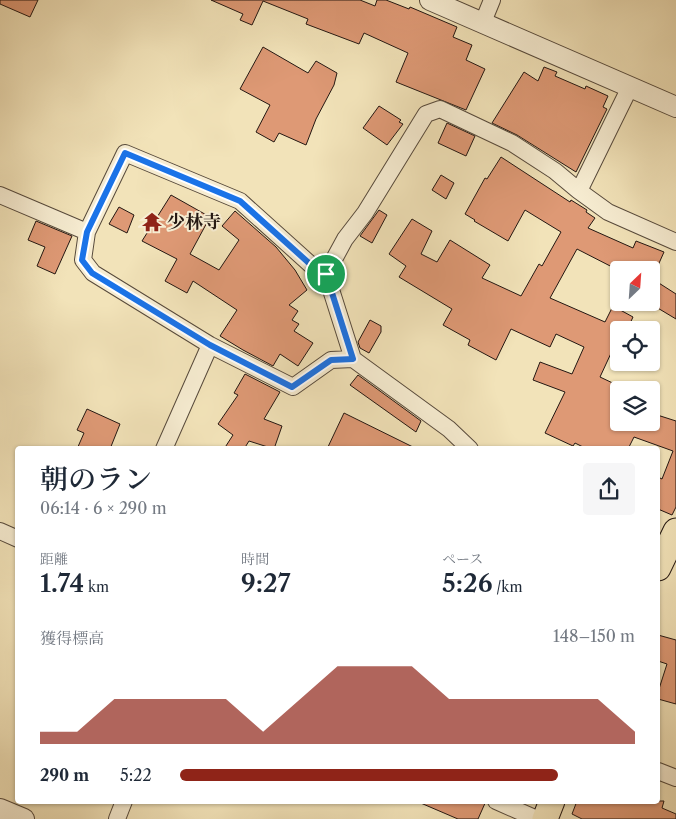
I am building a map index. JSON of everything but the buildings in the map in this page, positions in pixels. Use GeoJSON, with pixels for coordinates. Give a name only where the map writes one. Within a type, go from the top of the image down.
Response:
{"type":"FeatureCollection","features":[{"type":"Feature","properties":{"kind":"main road"},"geometry":{"type":"LineString","coordinates":[[545,819],[551,804]]}},
{"type":"Feature","properties":{"kind":"street"},"geometry":{"type":"LineString","coordinates":[[430,0],[676,108]]}},
{"type":"Feature","properties":{"kind":"street"},"geometry":{"type":"LineString","coordinates":[[483,22],[492,0]]}},
{"type":"Feature","properties":{"kind":"street"},"geometry":{"type":"LineString","coordinates":[[579,191],[630,87]]}},
{"type":"Feature","properties":{"kind":"street"},"geometry":{"type":"LineString","coordinates":[[326,274],[345,239],[365,213],[426,114],[440,109],[512,143],[555,171],[608,212],[676,242]]}},
{"type":"Feature","properties":{"kind":"street"},"geometry":{"type":"LineString","coordinates":[[353,359],[331,360],[292,387],[210,345],[92,273],[82,260],[87,232],[125,153],[240,201],[310,264],[326,274],[353,359],[449,429],[467,446]]}},
{"type":"Feature","properties":{"kind":"street"},"geometry":{"type":"LineString","coordinates":[[0,195],[87,232]]}},
{"type":"Feature","properties":{"kind":"street"},"geometry":{"type":"LineString","coordinates":[[165,446],[210,345]]}},
{"type":"Feature","properties":{"kind":"street"},"geometry":{"type":"LineString","coordinates":[[0,531],[15,538]]}},
{"type":"Feature","properties":{"kind":"street"},"geometry":{"type":"LineString","coordinates":[[660,772],[676,778]]}},
{"type":"Feature","properties":{"kind":"street"},"geometry":{"type":"LineString","coordinates":[[116,819],[123,804]]}},
{"type":"Feature","properties":{"kind":"street"},"geometry":{"type":"LineString","coordinates":[[503,804],[537,819]]}},
{"type":"Feature","properties":{"kind":"street"},"geometry":{"type":"LineString","coordinates":[[0,809],[24,819]]}},
{"type":"Feature","properties":{"kind":"place","name":"少林寺"},"geometry":{"type":"Point","coordinates":[152,222]}},
{"type":"Feature","properties":{"kind":"route"},"geometry":{"type":"LineString","coordinates":[[125,153],[240,201],[249,207],[310,264],[326,274],[353,359],[331,360],[292,387],[210,345],[92,273],[82,260],[87,232],[125,153]]}}]}
